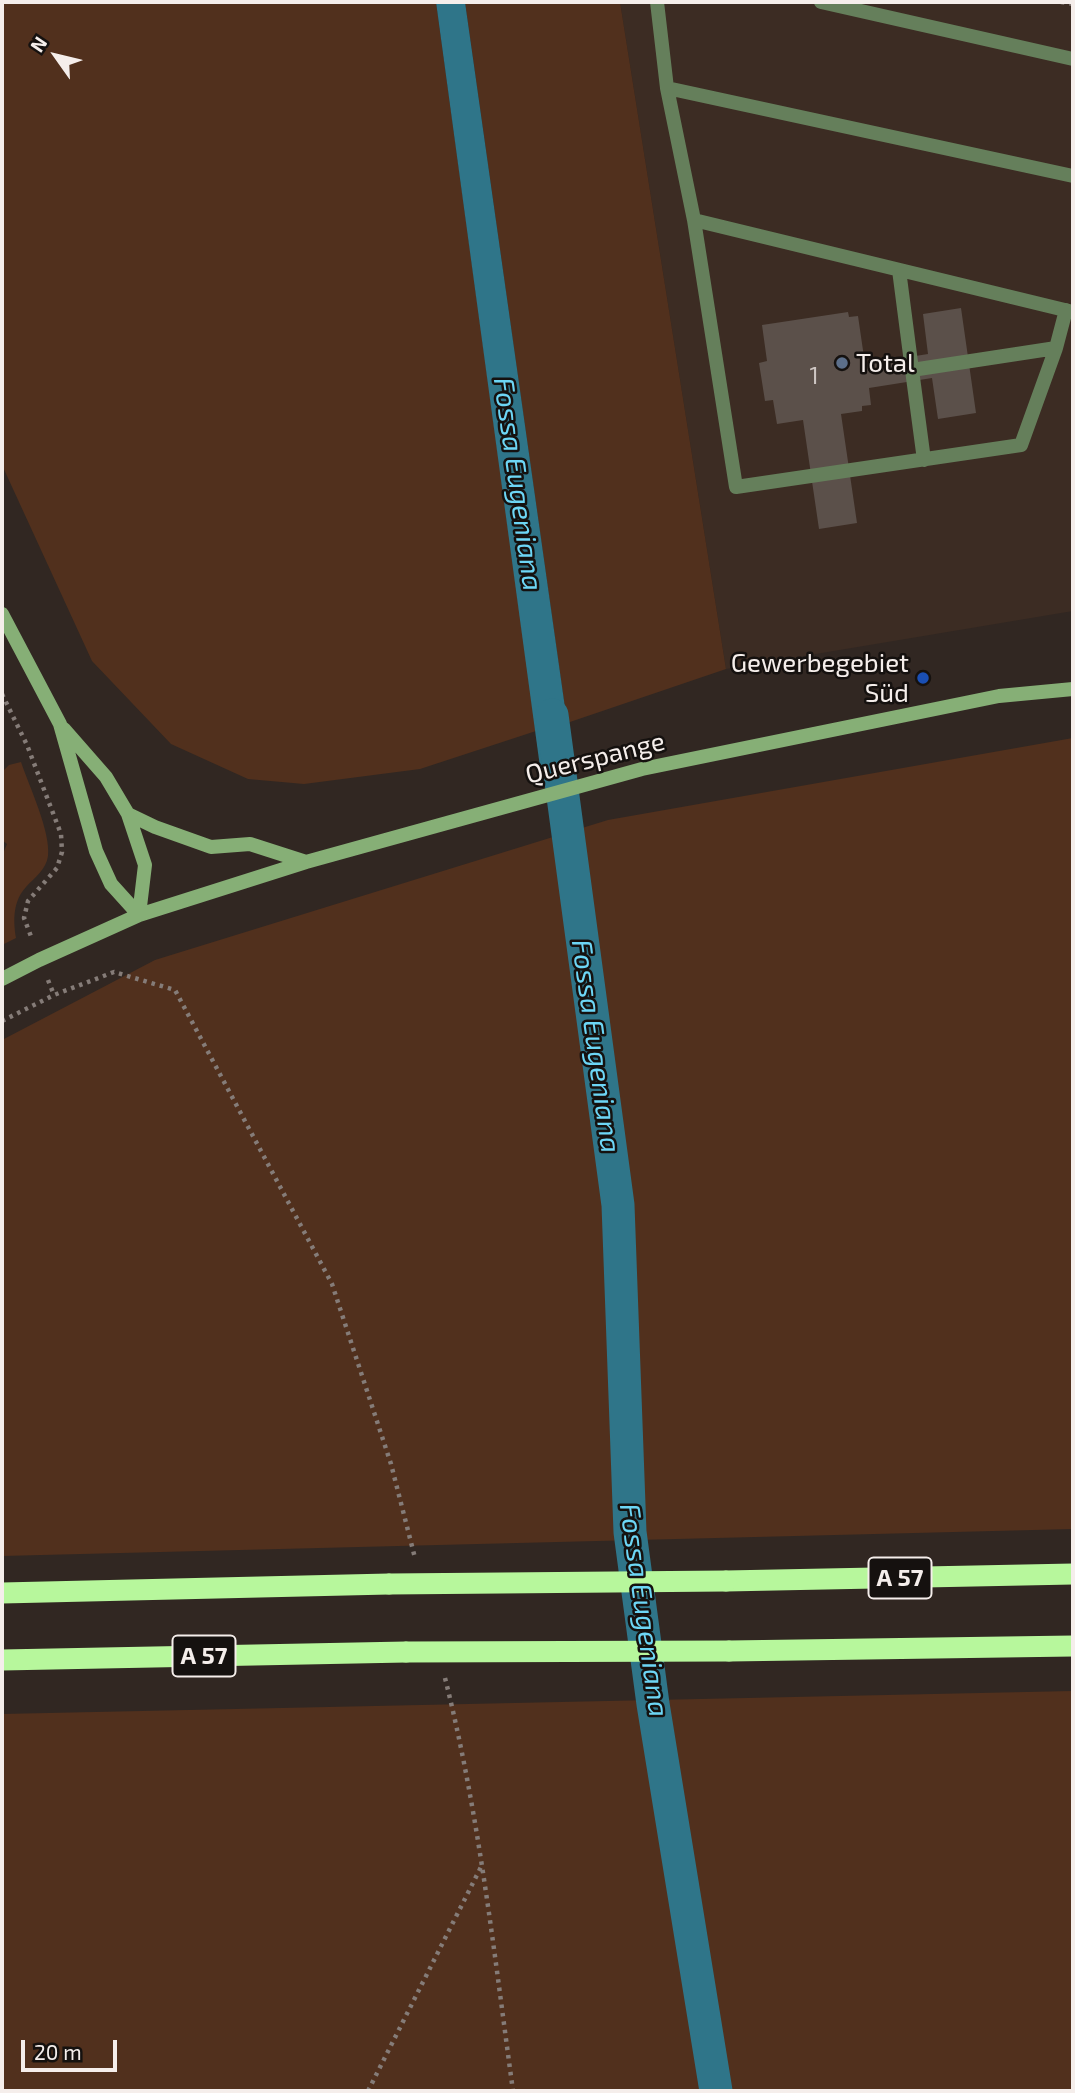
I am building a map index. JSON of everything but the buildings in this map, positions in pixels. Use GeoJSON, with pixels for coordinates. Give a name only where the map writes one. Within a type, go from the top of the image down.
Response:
{"type":"FeatureCollection","features":[{"type":"Feature","properties":{"kind":"highway","name":"A 57"},"geometry":{"type":"LineString","coordinates":[[2,1593],[389,1584],[1073,1574]]}},
{"type":"Feature","properties":{"kind":"highway","name":"A 57"},"geometry":{"type":"LineString","coordinates":[[2,1660],[406,1652],[1073,1646]]}},
{"type":"Feature","properties":{"kind":"street"},"geometry":{"type":"LineString","coordinates":[[2,614],[60,724],[96,851],[111,884],[139,915]]}},
{"type":"Feature","properties":{"kind":"street","name":"Querspange"},"geometry":{"type":"LineString","coordinates":[[2,979],[139,915],[306,862],[642,769],[999,696],[1073,689]]}},
{"type":"Feature","properties":{"kind":"street"},"geometry":{"type":"LineString","coordinates":[[60,724],[106,777],[128,814],[145,865],[139,915]]}},
{"type":"Feature","properties":{"kind":"street"},"geometry":{"type":"LineString","coordinates":[[128,814],[155,827],[211,847],[250,844],[306,862]]}},
{"type":"Feature","properties":{"kind":"lane"},"geometry":{"type":"LineString","coordinates":[[657,2],[667,88],[694,220],[736,487],[1021,445],[1070,311],[694,220]]}},
{"type":"Feature","properties":{"kind":"lane"},"geometry":{"type":"LineString","coordinates":[[821,2],[1073,59]]}},
{"type":"Feature","properties":{"kind":"lane"},"geometry":{"type":"LineString","coordinates":[[667,88],[1073,176]]}},
{"type":"Feature","properties":{"kind":"lane"},"geometry":{"type":"LineString","coordinates":[[899,270],[924,460]]}},
{"type":"Feature","properties":{"kind":"lane"},"geometry":{"type":"LineString","coordinates":[[912,370],[1056,348]]}},
{"type":"Feature","properties":{"kind":"path"},"geometry":{"type":"LineString","coordinates":[[1061,2],[1073,4]]}},
{"type":"Feature","properties":{"kind":"path"},"geometry":{"type":"LineString","coordinates":[[2,694],[27,745],[61,834],[62,852],[57,868],[28,901],[24,918],[54,995]]}},
{"type":"Feature","properties":{"kind":"path"},"geometry":{"type":"LineString","coordinates":[[2,1021],[54,995],[114,972],[175,990],[332,1284],[391,1464],[417,1569]]}},
{"type":"Feature","properties":{"kind":"path"},"geometry":{"type":"LineString","coordinates":[[444,1673],[457,1725],[482,1866],[513,2091]]}},
{"type":"Feature","properties":{"kind":"path"},"geometry":{"type":"LineString","coordinates":[[368,2091],[482,1866]]}},
{"type":"Feature","properties":{"kind":"shaded area"},"geometry":{"type":"Polygon","coordinates":[[[2,2],[436,2],[536,731],[420,769],[304,784],[248,779],[171,744],[92,661],[2,465],[2,2]]]}},
{"type":"Feature","properties":{"kind":"shaded area"},"geometry":{"type":"Polygon","coordinates":[[[465,2],[620,2],[726,669],[567,723],[465,2]]]}},
{"type":"Feature","properties":{"kind":"shaded area"},"geometry":{"type":"Polygon","coordinates":[[[620,2],[1073,2],[1073,611],[726,669],[620,2]]]}},
{"type":"Feature","properties":{"kind":"shaded area"},"geometry":{"type":"Polygon","coordinates":[[[1073,738],[1073,1529],[2,1556],[2,1040],[155,960],[608,820],[1073,738]]]}},
{"type":"Feature","properties":{"kind":"shaded area"},"geometry":{"type":"Polygon","coordinates":[[[21,762],[43,822],[48,856],[43,869],[22,892],[16,905],[16,938],[2,945],[2,856],[7,844],[2,840],[2,772],[9,765],[21,762]]]}},
{"type":"Feature","properties":{"kind":"shaded area"},"geometry":{"type":"Polygon","coordinates":[[[1073,1691],[1073,2091],[2,2091],[2,1714],[1073,1691]]]}},
{"type":"Feature","properties":{"kind":"water"},"geometry":{"type":"Polygon","coordinates":[[[436,2],[465,2],[572,757],[540,767],[436,2]]]}},
{"type":"Feature","properties":{"kind":"waterway","name":"Fossa Eugeniana"},"geometry":{"type":"LineString","coordinates":[[552,715],[618,1205],[630,1532],[653,1704],[716,2091]]}},
{"type":"Feature","properties":{"kind":"place","name":"Total"},"geometry":{"type":"Point","coordinates":[842,363]}},
{"type":"Feature","properties":{"kind":"place","name":"Gewerbegebiet Süd"},"geometry":{"type":"Point","coordinates":[923,678]}}]}
